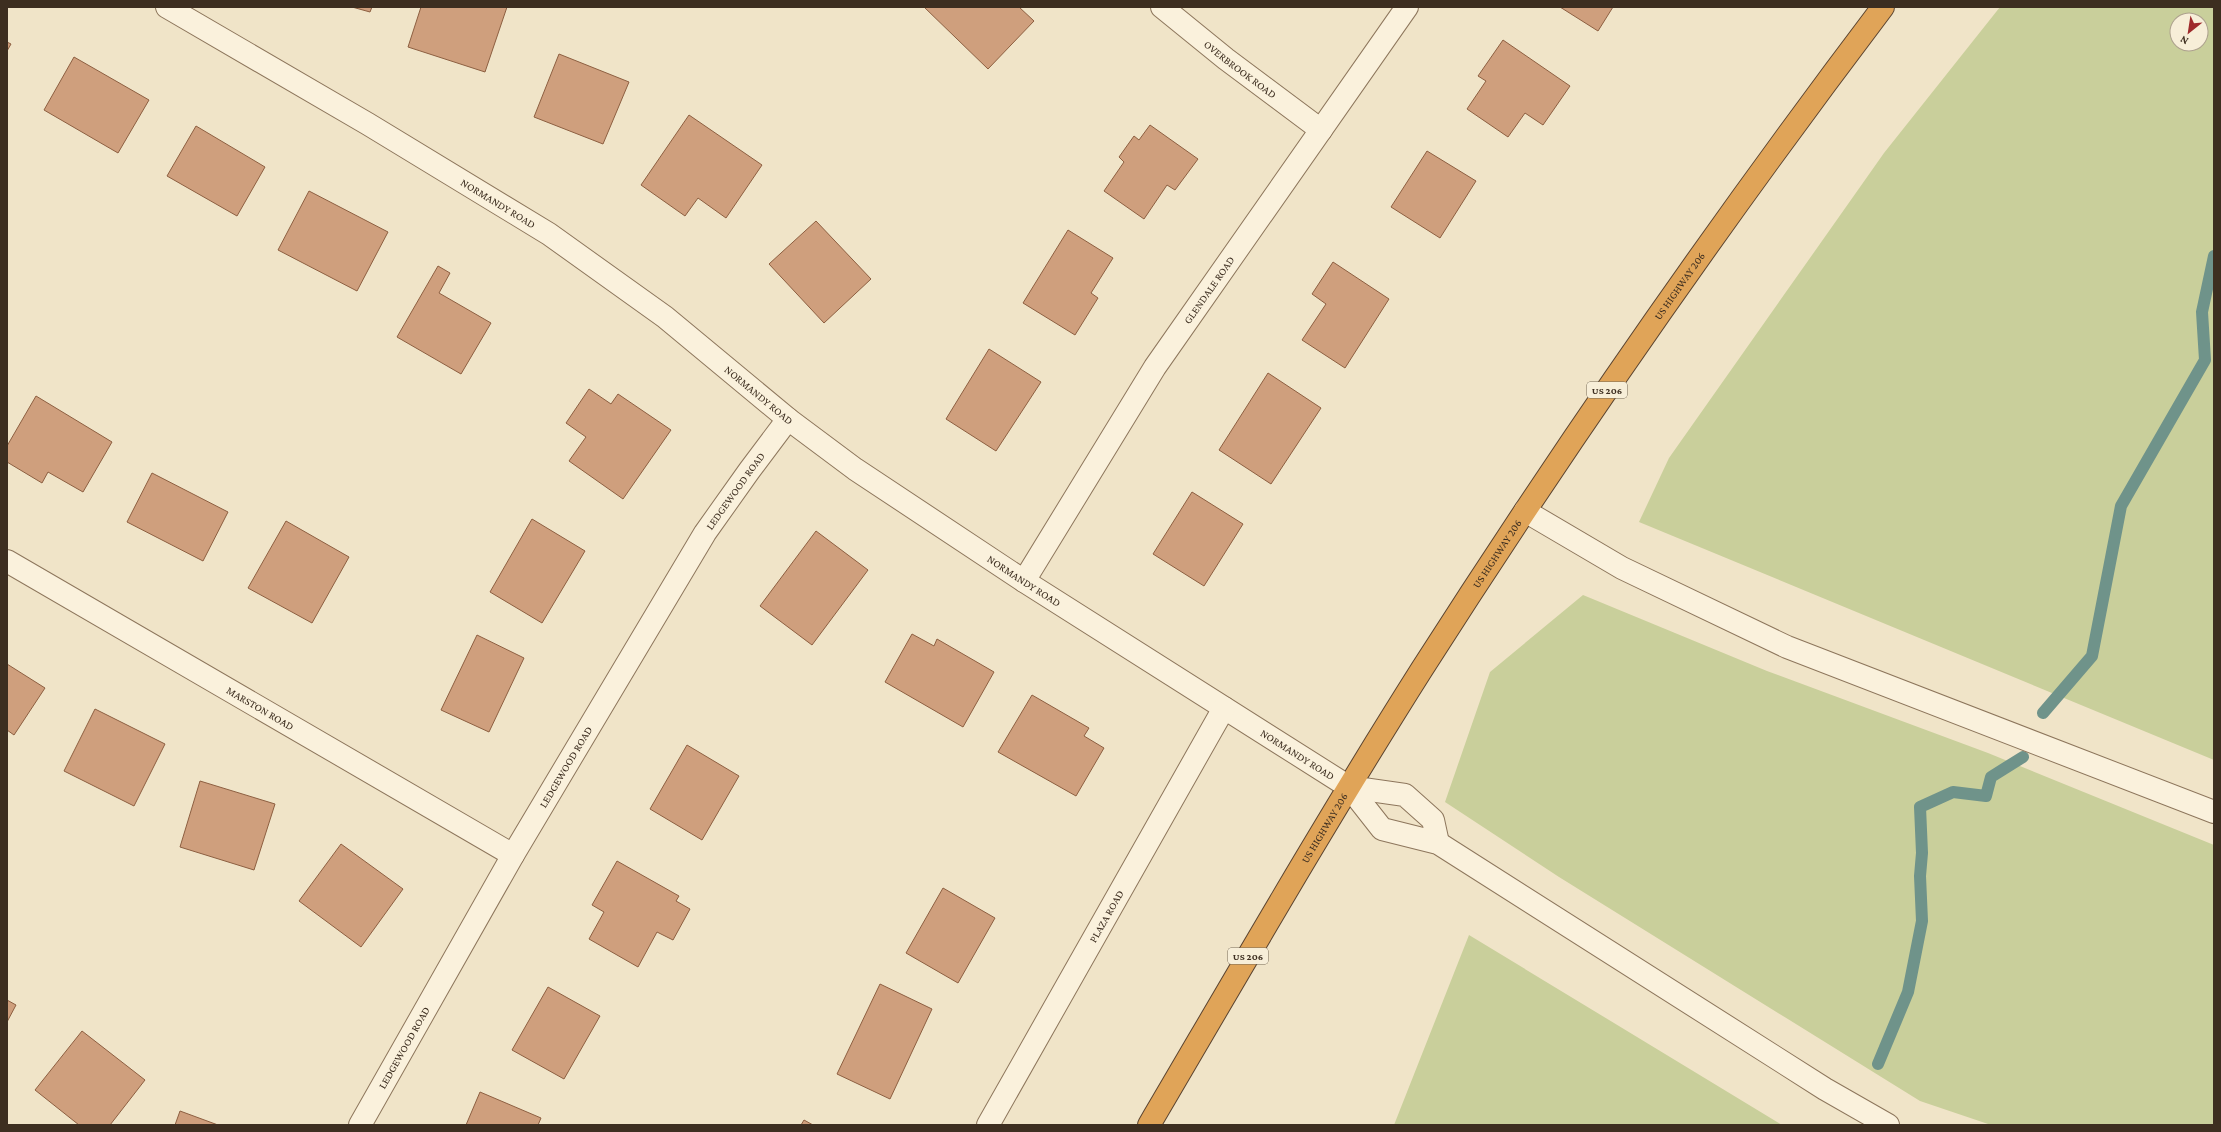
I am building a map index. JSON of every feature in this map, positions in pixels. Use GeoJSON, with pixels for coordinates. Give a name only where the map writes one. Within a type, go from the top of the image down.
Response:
{"type":"FeatureCollection","features":[{"type":"Feature","properties":{"kind":"highway","name":"US HIGHWAY 206"},"geometry":{"type":"LineString","coordinates":[[1149,1125],[1349,787],[1525,511],[1576,434],[1701,255],[1883,7]]}},
{"type":"Feature","properties":{"kind":"street","name":"NORMANDY ROAD"},"geometry":{"type":"LineString","coordinates":[[167,7],[368,124],[549,234],[666,317],[788,419],[855,469],[1024,582],[1349,787]]}},
{"type":"Feature","properties":{"kind":"street","name":"OVERBROOK ROAD"},"geometry":{"type":"LineString","coordinates":[[1162,7],[1226,59],[1321,130]]}},
{"type":"Feature","properties":{"kind":"street","name":"GLENDALE ROAD"},"geometry":{"type":"LineString","coordinates":[[1024,582],[1155,367],[1407,7]]}},
{"type":"Feature","properties":{"kind":"street","name":"LEDGEWOOD ROAD"},"geometry":{"type":"LineString","coordinates":[[360,1125],[513,855],[705,533],[788,419]]}},
{"type":"Feature","properties":{"kind":"street"},"geometry":{"type":"LineString","coordinates":[[1525,511],[1622,568],[1786,647],[2214,812]]}},
{"type":"Feature","properties":{"kind":"street","name":"MARSTON ROAD"},"geometry":{"type":"LineString","coordinates":[[7,562],[513,855]]}},
{"type":"Feature","properties":{"kind":"street","name":"PLAZA ROAD"},"geometry":{"type":"LineString","coordinates":[[988,1125],[1224,708]]}},
{"type":"Feature","properties":{"kind":"street"},"geometry":{"type":"LineString","coordinates":[[1349,787],[1382,829],[1438,843],[1825,1089],[1888,1125]]}},
{"type":"Feature","properties":{"kind":"street"},"geometry":{"type":"LineString","coordinates":[[1349,787],[1405,795],[1433,820],[1438,843]]}},
{"type":"Feature","properties":{"kind":"green space"},"geometry":{"type":"Polygon","coordinates":[[[2000,7],[2214,7],[2214,760],[1639,522],[1669,458],[1884,153],[2000,7]]]}},
{"type":"Feature","properties":{"kind":"green space"},"geometry":{"type":"Polygon","coordinates":[[[1583,595],[1767,671],[1988,753],[2214,845],[2214,1125],[1991,1125],[1920,1101],[1559,877],[1445,802],[1490,672],[1583,595]]]}},
{"type":"Feature","properties":{"kind":"green space"},"geometry":{"type":"Polygon","coordinates":[[[1469,935],[1782,1125],[1394,1125],[1469,935]]]}},
{"type":"Feature","properties":{"kind":"building"},"geometry":{"type":"Polygon","coordinates":[[[352,7],[372,7],[370,12],[352,7]]]}},
{"type":"Feature","properties":{"kind":"building"},"geometry":{"type":"Polygon","coordinates":[[[421,7],[507,7],[485,72],[408,47],[421,7]]]}},
{"type":"Feature","properties":{"kind":"building"},"geometry":{"type":"Polygon","coordinates":[[[924,7],[1019,7],[1034,21],[988,69],[924,7]]]}},
{"type":"Feature","properties":{"kind":"building"},"geometry":{"type":"Polygon","coordinates":[[[1560,7],[1613,7],[1598,31],[1560,7]]]}},
{"type":"Feature","properties":{"kind":"building"},"geometry":{"type":"Polygon","coordinates":[[[1503,40],[1570,86],[1543,125],[1525,113],[1508,137],[1467,109],[1486,81],[1478,76],[1503,40]]]}},
{"type":"Feature","properties":{"kind":"building"},"geometry":{"type":"Polygon","coordinates":[[[7,42],[11,44],[7,51],[7,42]]]}},
{"type":"Feature","properties":{"kind":"building"},"geometry":{"type":"Polygon","coordinates":[[[559,54],[629,82],[603,144],[534,117],[559,54]]]}},
{"type":"Feature","properties":{"kind":"building"},"geometry":{"type":"Polygon","coordinates":[[[74,57],[149,100],[118,153],[44,110],[74,57]]]}},
{"type":"Feature","properties":{"kind":"building"},"geometry":{"type":"Polygon","coordinates":[[[689,115],[762,165],[726,218],[698,198],[685,216],[641,185],[689,115]]]}},
{"type":"Feature","properties":{"kind":"building"},"geometry":{"type":"Polygon","coordinates":[[[1150,125],[1198,159],[1175,190],[1167,185],[1144,219],[1104,191],[1124,162],[1119,157],[1134,136],[1139,140],[1150,125]]]}},
{"type":"Feature","properties":{"kind":"building"},"geometry":{"type":"Polygon","coordinates":[[[196,126],[265,167],[237,216],[167,176],[196,126]]]}},
{"type":"Feature","properties":{"kind":"building"},"geometry":{"type":"Polygon","coordinates":[[[1427,151],[1476,181],[1440,238],[1391,207],[1427,151]]]}},
{"type":"Feature","properties":{"kind":"building"},"geometry":{"type":"Polygon","coordinates":[[[309,191],[388,232],[357,291],[278,250],[309,191]]]}},
{"type":"Feature","properties":{"kind":"building"},"geometry":{"type":"Polygon","coordinates":[[[816,221],[871,279],[824,323],[769,264],[816,221]]]}},
{"type":"Feature","properties":{"kind":"building"},"geometry":{"type":"Polygon","coordinates":[[[1068,230],[1113,258],[1091,293],[1098,298],[1075,335],[1023,303],[1068,230]]]}},
{"type":"Feature","properties":{"kind":"building"},"geometry":{"type":"Polygon","coordinates":[[[1333,262],[1389,299],[1345,368],[1302,340],[1326,304],[1312,294],[1333,262]]]}},
{"type":"Feature","properties":{"kind":"building"},"geometry":{"type":"Polygon","coordinates":[[[438,266],[450,273],[439,293],[491,323],[461,374],[397,337],[438,266]]]}},
{"type":"Feature","properties":{"kind":"building"},"geometry":{"type":"Polygon","coordinates":[[[989,349],[1041,382],[996,451],[946,419],[989,349]]]}},
{"type":"Feature","properties":{"kind":"building"},"geometry":{"type":"Polygon","coordinates":[[[1268,373],[1321,408],[1271,484],[1219,450],[1268,373]]]}},
{"type":"Feature","properties":{"kind":"building"},"geometry":{"type":"Polygon","coordinates":[[[589,389],[611,404],[618,394],[671,430],[623,499],[569,461],[586,437],[566,423],[589,389]]]}},
{"type":"Feature","properties":{"kind":"building"},"geometry":{"type":"Polygon","coordinates":[[[36,396],[112,442],[83,492],[48,472],[42,483],[7,462],[7,446],[36,396]]]}},
{"type":"Feature","properties":{"kind":"building"},"geometry":{"type":"Polygon","coordinates":[[[152,473],[228,512],[203,561],[127,522],[152,473]]]}},
{"type":"Feature","properties":{"kind":"building"},"geometry":{"type":"Polygon","coordinates":[[[1192,492],[1243,524],[1204,586],[1153,554],[1192,492]]]}},
{"type":"Feature","properties":{"kind":"building"},"geometry":{"type":"Polygon","coordinates":[[[532,519],[585,551],[542,623],[490,592],[532,519]]]}},
{"type":"Feature","properties":{"kind":"building"},"geometry":{"type":"Polygon","coordinates":[[[286,521],[349,557],[312,623],[248,588],[286,521]]]}},
{"type":"Feature","properties":{"kind":"building"},"geometry":{"type":"Polygon","coordinates":[[[816,531],[868,570],[812,645],[760,606],[816,531]]]}},
{"type":"Feature","properties":{"kind":"building"},"geometry":{"type":"Polygon","coordinates":[[[912,634],[934,646],[937,639],[994,672],[963,727],[885,682],[912,634]]]}},
{"type":"Feature","properties":{"kind":"building"},"geometry":{"type":"Polygon","coordinates":[[[477,635],[524,658],[489,732],[441,710],[477,635]]]}},
{"type":"Feature","properties":{"kind":"building"},"geometry":{"type":"Polygon","coordinates":[[[7,664],[45,688],[14,735],[7,730],[7,664]]]}},
{"type":"Feature","properties":{"kind":"building"},"geometry":{"type":"Polygon","coordinates":[[[1032,695],[1089,728],[1084,736],[1104,748],[1076,796],[998,752],[1032,695]]]}},
{"type":"Feature","properties":{"kind":"building"},"geometry":{"type":"Polygon","coordinates":[[[95,709],[165,744],[134,806],[64,771],[95,709]]]}},
{"type":"Feature","properties":{"kind":"building"},"geometry":{"type":"Polygon","coordinates":[[[687,745],[739,776],[702,840],[650,809],[687,745]]]}},
{"type":"Feature","properties":{"kind":"building"},"geometry":{"type":"Polygon","coordinates":[[[200,781],[275,804],[254,870],[180,847],[200,781]]]}},
{"type":"Feature","properties":{"kind":"building"},"geometry":{"type":"Polygon","coordinates":[[[341,844],[403,889],[361,947],[299,901],[341,844]]]}},
{"type":"Feature","properties":{"kind":"building"},"geometry":{"type":"Polygon","coordinates":[[[617,861],[679,896],[676,901],[690,909],[673,940],[657,932],[638,967],[589,939],[604,912],[592,905],[617,861]]]}},
{"type":"Feature","properties":{"kind":"building"},"geometry":{"type":"Polygon","coordinates":[[[943,888],[995,918],[958,983],[906,953],[943,888]]]}},
{"type":"Feature","properties":{"kind":"building"},"geometry":{"type":"Polygon","coordinates":[[[880,984],[932,1009],[890,1099],[837,1074],[880,984]]]}},
{"type":"Feature","properties":{"kind":"building"},"geometry":{"type":"Polygon","coordinates":[[[548,987],[600,1016],[564,1079],[512,1050],[548,987]]]}},
{"type":"Feature","properties":{"kind":"building"},"geometry":{"type":"Polygon","coordinates":[[[7,1000],[16,1005],[7,1022],[7,1000]]]}},
{"type":"Feature","properties":{"kind":"building"},"geometry":{"type":"Polygon","coordinates":[[[82,1031],[145,1080],[110,1125],[79,1125],[35,1090],[82,1031]]]}},
{"type":"Feature","properties":{"kind":"building"},"geometry":{"type":"Polygon","coordinates":[[[480,1092],[541,1118],[538,1125],[466,1125],[480,1092]]]}},
{"type":"Feature","properties":{"kind":"building"},"geometry":{"type":"Polygon","coordinates":[[[180,1111],[218,1125],[175,1125],[180,1111]]]}},
{"type":"Feature","properties":{"kind":"building"},"geometry":{"type":"Polygon","coordinates":[[[804,1120],[813,1125],[801,1125],[804,1120]]]}},
{"type":"Feature","properties":{"kind":"waterway"},"geometry":{"type":"LineString","coordinates":[[2043,713],[2092,656],[2121,506],[2205,360],[2202,312],[2214,256]]}},
{"type":"Feature","properties":{"kind":"waterway"},"geometry":{"type":"LineString","coordinates":[[1878,1064],[1908,992],[1922,921],[1920,876],[1922,853],[1920,807],[1953,792],[1986,796],[1991,777],[2023,757]]}}]}
